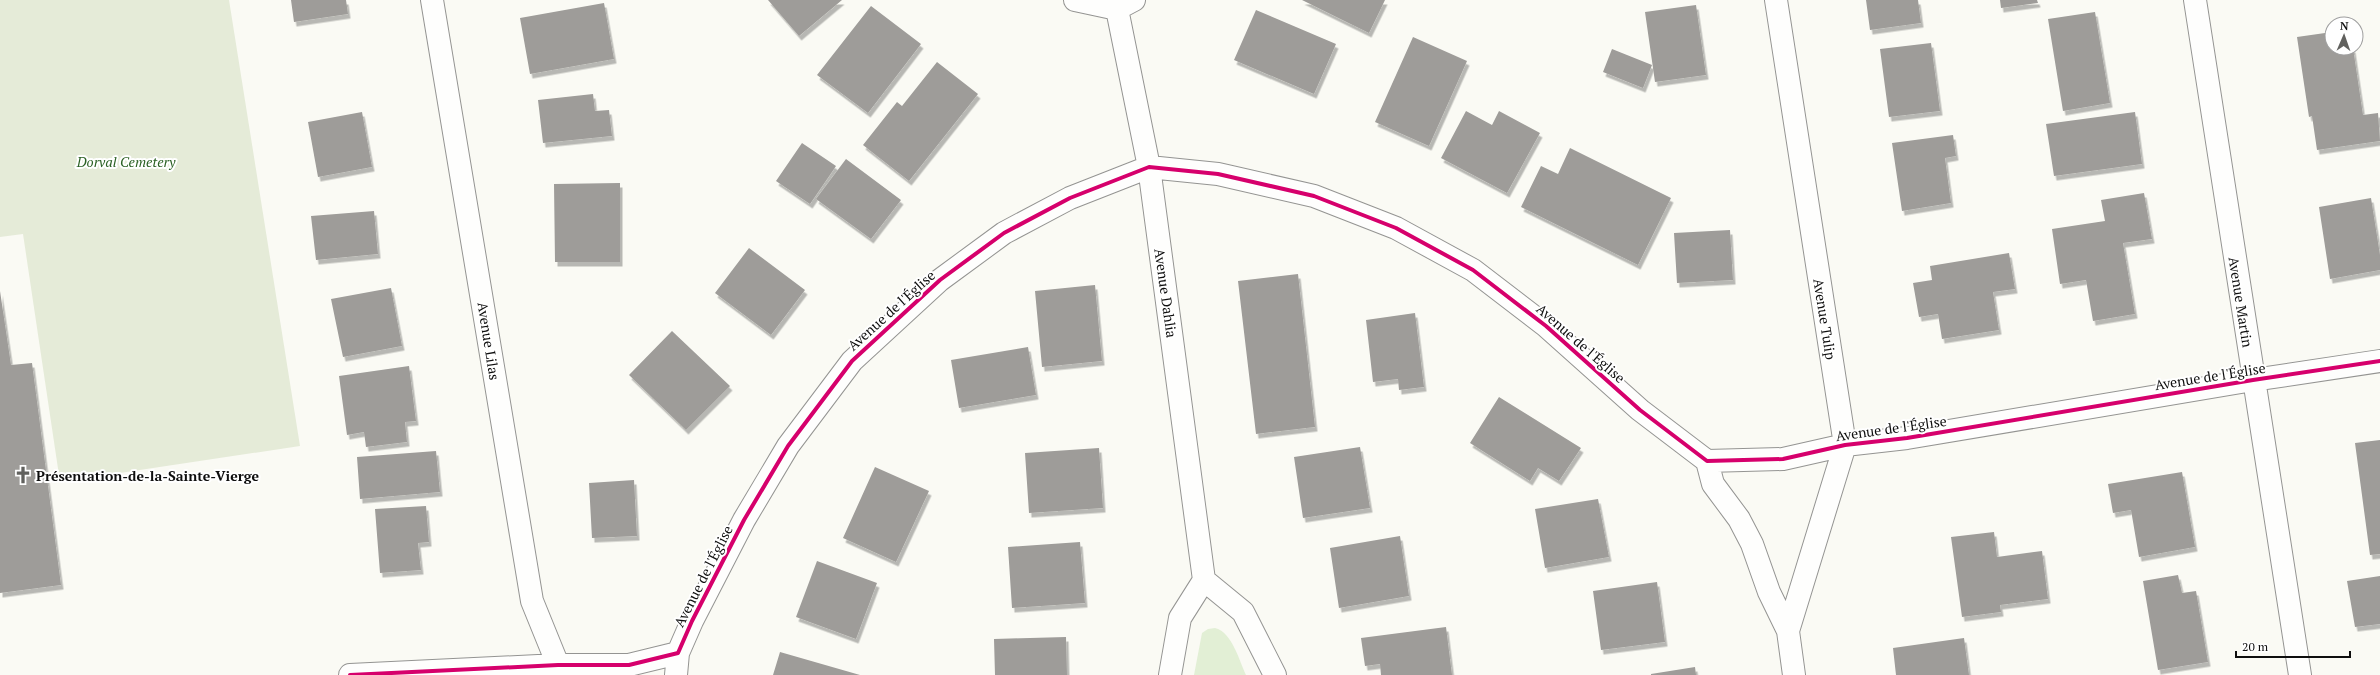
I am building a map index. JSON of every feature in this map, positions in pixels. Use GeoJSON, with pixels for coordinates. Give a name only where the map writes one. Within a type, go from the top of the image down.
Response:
{"type":"FeatureCollection","features":[{"type":"Feature","properties":{"kind":"street","name":"Avenue Lilas"},"geometry":{"type":"LineString","coordinates":[[432,0],[532,601],[562,670]]}},
{"type":"Feature","properties":{"kind":"street"},"geometry":{"type":"LineString","coordinates":[[1075,0],[1126,5]]}},
{"type":"Feature","properties":{"kind":"street","name":"Avenue Tulip"},"geometry":{"type":"LineString","coordinates":[[1776,0],[1845,445],[1788,631]]}},
{"type":"Feature","properties":{"kind":"street","name":"Avenue Martin"},"geometry":{"type":"LineString","coordinates":[[2195,0],[2300,675]]}},
{"type":"Feature","properties":{"kind":"street","name":"Avenue Dahlia"},"geometry":{"type":"LineString","coordinates":[[1126,5],[1150,167],[1204,580]]}},
{"type":"Feature","properties":{"kind":"street","name":"Avenue de l'Église"},"geometry":{"type":"LineString","coordinates":[[678,653],[692,621],[744,520],[788,446],[852,361],[940,280],[1004,233],[1070,198],[1150,167],[1218,174],[1314,196],[1396,228],[1473,270],[1546,326],[1640,410],[1707,461],[1784,459],[1845,445],[1907,438],[2253,380],[2380,361]]}},
{"type":"Feature","properties":{"kind":"street","name":"Avenue Tulip"},"geometry":{"type":"LineString","coordinates":[[1707,461],[1713,484],[1738,519],[1752,544],[1769,592],[1788,631],[1794,675]]}},
{"type":"Feature","properties":{"kind":"street"},"geometry":{"type":"LineString","coordinates":[[1170,675],[1180,618],[1204,580],[1242,612],[1275,675]]}},
{"type":"Feature","properties":{"kind":"street"},"geometry":{"type":"LineString","coordinates":[[350,675],[562,670],[629,665],[678,653],[676,675]]}},
{"type":"Feature","properties":{"kind":"green space","name":"Dorval Cemetery"},"geometry":{"type":"Polygon","coordinates":[[[0,0],[229,0],[300,446],[60,482],[23,234],[0,237],[0,0]]]}},
{"type":"Feature","properties":{"kind":"green space"},"geometry":{"type":"Polygon","coordinates":[[[1215,628],[1226,635],[1234,647],[1246,675],[1194,675],[1202,633],[1208,629],[1215,628]]]}},
{"type":"Feature","properties":{"kind":"building"},"geometry":{"type":"Polygon","coordinates":[[[291,0],[346,0],[348,14],[294,22],[291,0]]]}},
{"type":"Feature","properties":{"kind":"building"},"geometry":{"type":"Polygon","coordinates":[[[768,0],[842,0],[799,36],[768,0]]]}},
{"type":"Feature","properties":{"kind":"building"},"geometry":{"type":"Polygon","coordinates":[[[1302,0],[1385,0],[1369,33],[1302,0]]]}},
{"type":"Feature","properties":{"kind":"building"},"geometry":{"type":"Polygon","coordinates":[[[1866,0],[1918,0],[1921,23],[1870,30],[1866,0]]]}},
{"type":"Feature","properties":{"kind":"building"},"geometry":{"type":"Polygon","coordinates":[[[2000,0],[2037,0],[2038,3],[2001,8],[2000,0]]]}},
{"type":"Feature","properties":{"kind":"building"},"geometry":{"type":"Polygon","coordinates":[[[604,3],[614,59],[530,74],[520,18],[604,3]]]}},
{"type":"Feature","properties":{"kind":"building"},"geometry":{"type":"Polygon","coordinates":[[[1696,5],[1706,75],[1655,82],[1645,12],[1696,5]]]}},
{"type":"Feature","properties":{"kind":"building"},"geometry":{"type":"Polygon","coordinates":[[[871,6],[921,44],[868,113],[817,75],[871,6]]]}},
{"type":"Feature","properties":{"kind":"building"},"geometry":{"type":"Polygon","coordinates":[[[1256,10],[1336,44],[1314,94],[1234,60],[1256,10]]]}},
{"type":"Feature","properties":{"kind":"building"},"geometry":{"type":"Polygon","coordinates":[[[2095,12],[2110,103],[2063,111],[2048,19],[2095,12]]]}},
{"type":"Feature","properties":{"kind":"building"},"geometry":{"type":"Polygon","coordinates":[[[2324,33],[2324,56],[2354,56],[2363,115],[2378,113],[2380,141],[2317,150],[2312,116],[2309,117],[2297,37],[2324,33]]]}},
{"type":"Feature","properties":{"kind":"building"},"geometry":{"type":"Polygon","coordinates":[[[1413,37],[1467,61],[1429,146],[1375,122],[1413,37]]]}},
{"type":"Feature","properties":{"kind":"building"},"geometry":{"type":"Polygon","coordinates":[[[1931,43],[1940,111],[1889,117],[1880,49],[1931,43]]]}},
{"type":"Feature","properties":{"kind":"building"},"geometry":{"type":"Polygon","coordinates":[[[1612,49],[1652,65],[1643,88],[1603,72],[1612,49]]]}},
{"type":"Feature","properties":{"kind":"building"},"geometry":{"type":"Polygon","coordinates":[[[937,62],[978,94],[909,181],[863,145],[897,102],[902,106],[937,62]]]}},
{"type":"Feature","properties":{"kind":"building"},"geometry":{"type":"Polygon","coordinates":[[[593,94],[595,111],[609,110],[612,136],[543,143],[538,100],[593,94]]]}},
{"type":"Feature","properties":{"kind":"building"},"geometry":{"type":"Polygon","coordinates":[[[1466,111],[1492,125],[1499,111],[1540,133],[1507,193],[1441,158],[1466,111]]]}},
{"type":"Feature","properties":{"kind":"building"},"geometry":{"type":"Polygon","coordinates":[[[362,112],[372,167],[318,177],[308,122],[362,112]]]}},
{"type":"Feature","properties":{"kind":"building"},"geometry":{"type":"Polygon","coordinates":[[[2135,112],[2142,164],[2054,176],[2046,124],[2135,112]]]}},
{"type":"Feature","properties":{"kind":"building"},"geometry":{"type":"Polygon","coordinates":[[[1953,135],[1956,156],[1945,158],[1951,203],[1902,211],[1892,143],[1953,135]]]}},
{"type":"Feature","properties":{"kind":"building"},"geometry":{"type":"Polygon","coordinates":[[[802,143],[836,166],[810,204],[776,181],[802,143]]]}},
{"type":"Feature","properties":{"kind":"building"},"geometry":{"type":"Polygon","coordinates":[[[1570,148],[1671,198],[1638,265],[1521,207],[1541,166],[1558,174],[1570,148]]]}},
{"type":"Feature","properties":{"kind":"building"},"geometry":{"type":"Polygon","coordinates":[[[846,159],[901,200],[871,239],[816,199],[846,159]]]}},
{"type":"Feature","properties":{"kind":"building"},"geometry":{"type":"Polygon","coordinates":[[[620,183],[620,262],[555,262],[554,184],[620,183]]]}},
{"type":"Feature","properties":{"kind":"building"},"geometry":{"type":"Polygon","coordinates":[[[2144,193],[2152,239],[2123,243],[2135,314],[2093,321],[2086,280],[2060,284],[2052,229],[2105,221],[2101,200],[2144,193]]]}},
{"type":"Feature","properties":{"kind":"building"},"geometry":{"type":"Polygon","coordinates":[[[2371,198],[2380,255],[2380,270],[2330,279],[2319,207],[2371,198]]]}},
{"type":"Feature","properties":{"kind":"building"},"geometry":{"type":"Polygon","coordinates":[[[374,211],[378,254],[316,260],[311,216],[374,211]]]}},
{"type":"Feature","properties":{"kind":"building"},"geometry":{"type":"Polygon","coordinates":[[[1730,230],[1733,280],[1677,283],[1674,233],[1730,230]]]}},
{"type":"Feature","properties":{"kind":"building"},"geometry":{"type":"Polygon","coordinates":[[[749,248],[805,290],[771,335],[715,293],[749,248]]]}},
{"type":"Feature","properties":{"kind":"building"},"geometry":{"type":"Polygon","coordinates":[[[2009,253],[2015,289],[1993,292],[1999,330],[1942,339],[1938,314],[1919,317],[1913,283],[1932,280],[1930,266],[2009,253]]]}},
{"type":"Feature","properties":{"kind":"building"},"geometry":{"type":"Polygon","coordinates":[[[1298,274],[1315,427],[1256,434],[1238,281],[1298,274]]]}},
{"type":"Feature","properties":{"kind":"building"},"geometry":{"type":"Polygon","coordinates":[[[1095,285],[1102,361],[1042,367],[1035,291],[1095,285]]]}},
{"type":"Feature","properties":{"kind":"building"},"geometry":{"type":"Polygon","coordinates":[[[391,288],[402,346],[343,357],[331,299],[391,288]]]}},
{"type":"Feature","properties":{"kind":"building","name":"Présentation-de-la-Sainte-Vierge"},"geometry":{"type":"Polygon","coordinates":[[[0,291],[11,365],[32,363],[61,585],[0,593],[0,291]]]}},
{"type":"Feature","properties":{"kind":"building"},"geometry":{"type":"Polygon","coordinates":[[[1415,313],[1424,387],[1399,390],[1398,379],[1373,382],[1366,320],[1415,313]]]}},
{"type":"Feature","properties":{"kind":"building"},"geometry":{"type":"Polygon","coordinates":[[[672,331],[730,386],[686,430],[629,375],[672,331]]]}},
{"type":"Feature","properties":{"kind":"building"},"geometry":{"type":"Polygon","coordinates":[[[1028,347],[1036,395],[959,408],[951,360],[1028,347]]]}},
{"type":"Feature","properties":{"kind":"building"},"geometry":{"type":"Polygon","coordinates":[[[409,366],[416,421],[405,422],[407,442],[366,447],[364,432],[347,435],[339,376],[409,366]]]}},
{"type":"Feature","properties":{"kind":"building"},"geometry":{"type":"Polygon","coordinates":[[[1499,397],[1581,448],[1559,481],[1538,468],[1530,481],[1470,443],[1499,397]]]}},
{"type":"Feature","properties":{"kind":"building"},"geometry":{"type":"Polygon","coordinates":[[[2380,440],[2380,554],[2370,555],[2355,443],[2380,440]]]}},
{"type":"Feature","properties":{"kind":"building"},"geometry":{"type":"Polygon","coordinates":[[[1360,447],[1370,508],[1303,518],[1294,457],[1360,447]]]}},
{"type":"Feature","properties":{"kind":"building"},"geometry":{"type":"Polygon","coordinates":[[[1099,448],[1103,508],[1029,513],[1025,453],[1099,448]]]}},
{"type":"Feature","properties":{"kind":"building"},"geometry":{"type":"Polygon","coordinates":[[[436,451],[440,492],[360,499],[357,457],[436,451]]]}},
{"type":"Feature","properties":{"kind":"building"},"geometry":{"type":"Polygon","coordinates":[[[875,467],[929,491],[896,562],[843,538],[875,467]]]}},
{"type":"Feature","properties":{"kind":"building"},"geometry":{"type":"Polygon","coordinates":[[[2182,472],[2195,547],[2139,557],[2131,510],[2113,513],[2108,484],[2182,472]]]}},
{"type":"Feature","properties":{"kind":"building"},"geometry":{"type":"Polygon","coordinates":[[[634,480],[637,536],[592,538],[589,483],[634,480]]]}},
{"type":"Feature","properties":{"kind":"building"},"geometry":{"type":"Polygon","coordinates":[[[1598,499],[1609,557],[1545,568],[1535,509],[1598,499]]]}},
{"type":"Feature","properties":{"kind":"building"},"geometry":{"type":"Polygon","coordinates":[[[426,506],[429,542],[418,543],[421,570],[380,573],[375,509],[426,506]]]}},
{"type":"Feature","properties":{"kind":"building"},"geometry":{"type":"Polygon","coordinates":[[[1994,532],[1997,557],[2042,551],[2048,599],[2000,605],[2001,612],[1962,617],[1951,537],[1994,532]]]}},
{"type":"Feature","properties":{"kind":"building"},"geometry":{"type":"Polygon","coordinates":[[[1400,536],[1409,596],[1339,608],[1330,548],[1400,536]]]}},
{"type":"Feature","properties":{"kind":"building"},"geometry":{"type":"Polygon","coordinates":[[[1080,542],[1085,603],[1012,608],[1008,547],[1080,542]]]}},
{"type":"Feature","properties":{"kind":"building"},"geometry":{"type":"Polygon","coordinates":[[[817,561],[877,583],[856,639],[796,617],[817,561]]]}},
{"type":"Feature","properties":{"kind":"building"},"geometry":{"type":"Polygon","coordinates":[[[2178,575],[2182,593],[2196,591],[2208,662],[2158,670],[2143,581],[2178,575]]]}},
{"type":"Feature","properties":{"kind":"building"},"geometry":{"type":"Polygon","coordinates":[[[2380,576],[2380,624],[2355,627],[2347,581],[2380,576]]]}},
{"type":"Feature","properties":{"kind":"building"},"geometry":{"type":"Polygon","coordinates":[[[1657,582],[1665,642],[1601,650],[1593,591],[1657,582]]]}},
{"type":"Feature","properties":{"kind":"building"},"geometry":{"type":"Polygon","coordinates":[[[1446,627],[1452,675],[1381,675],[1380,664],[1365,666],[1361,638],[1446,627]]]}},
{"type":"Feature","properties":{"kind":"building"},"geometry":{"type":"Polygon","coordinates":[[[1066,637],[1067,675],[995,675],[994,639],[1066,637]]]}},
{"type":"Feature","properties":{"kind":"building"},"geometry":{"type":"Polygon","coordinates":[[[1964,638],[1969,675],[1896,675],[1893,648],[1964,638]]]}},
{"type":"Feature","properties":{"kind":"building"},"geometry":{"type":"Polygon","coordinates":[[[780,652],[860,675],[773,675],[780,652]]]}},
{"type":"Feature","properties":{"kind":"building"},"geometry":{"type":"Polygon","coordinates":[[[1695,667],[1696,675],[1651,675],[1651,674],[1695,667]]]}},
{"type":"Feature","properties":{"kind":"cycle path"},"geometry":{"type":"LineString","coordinates":[[350,675],[558,665],[629,665],[678,653],[692,621],[744,520],[788,446],[852,361],[940,280],[1004,233],[1070,198],[1149,167],[1218,174],[1314,196],[1396,228],[1473,270],[1546,326],[1640,410],[1707,461],[1783,459],[1845,445],[1907,438],[2253,380],[2380,361]]}},
{"type":"Feature","properties":{"kind":"place","name":"Présentation-de-la-Sainte-Vierge"},"geometry":{"type":"Point","coordinates":[23,475]}}]}
